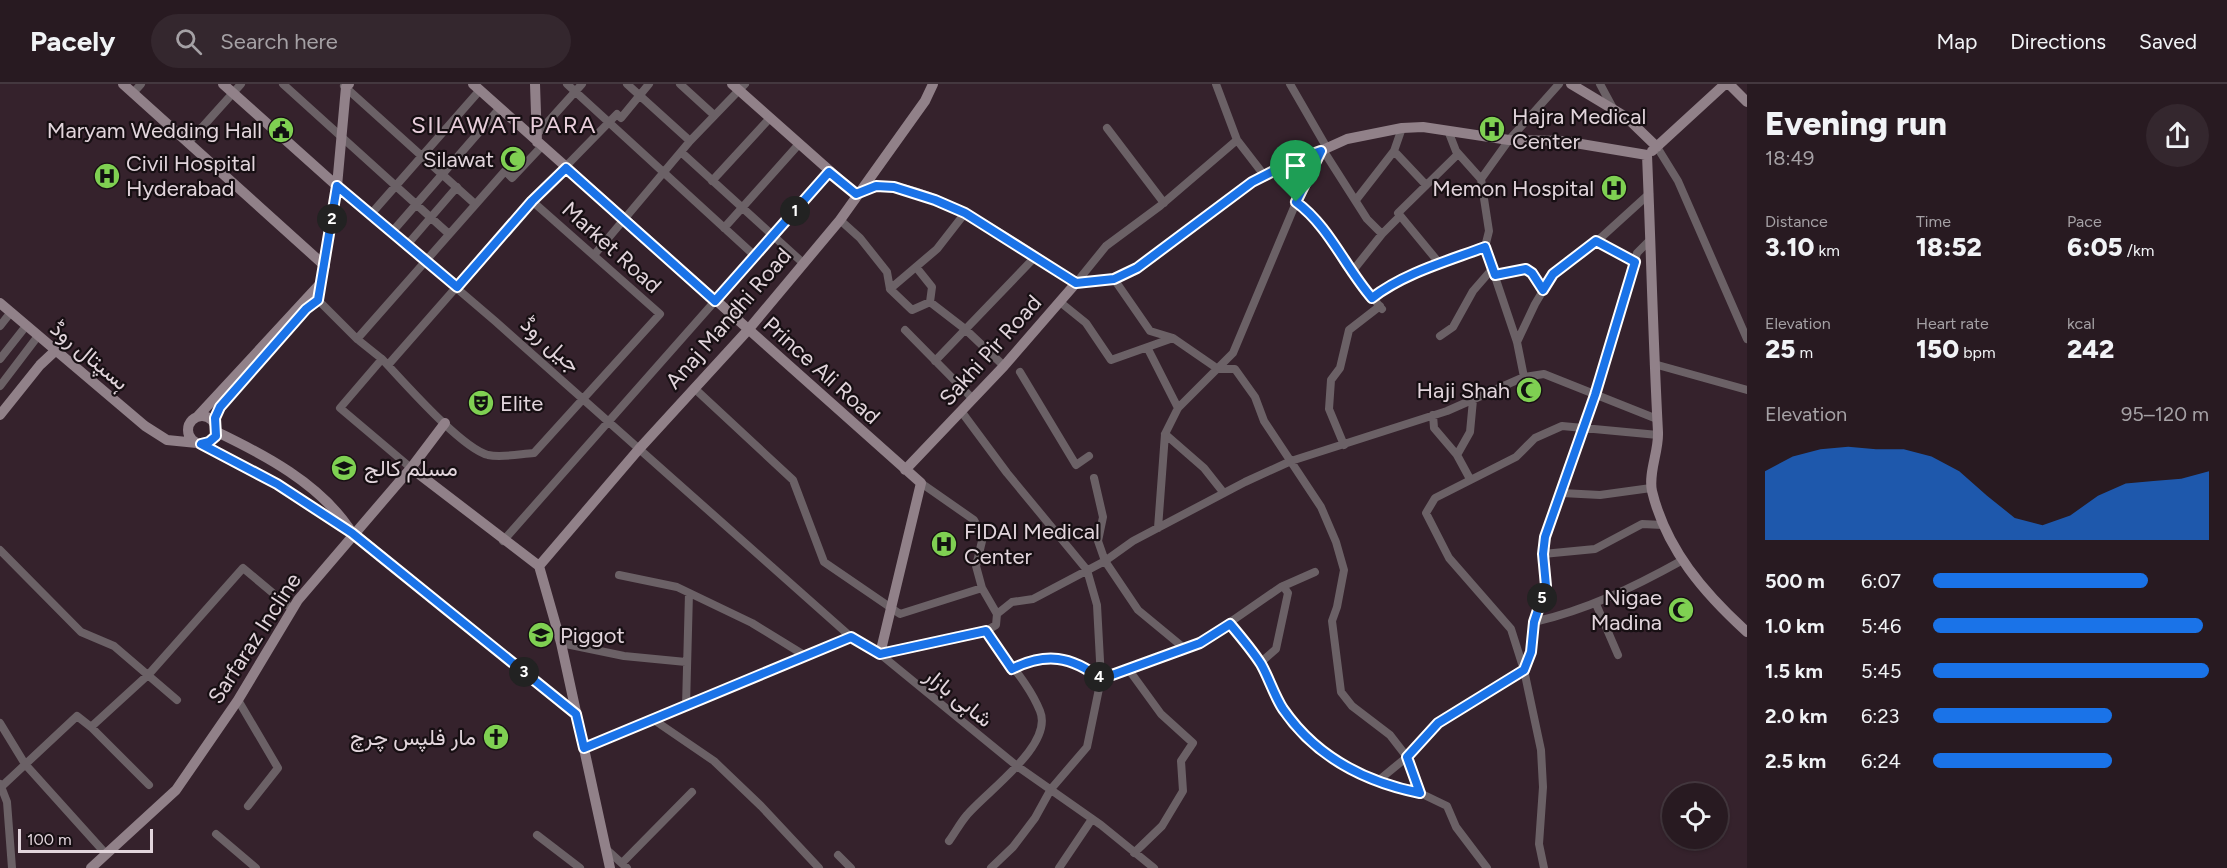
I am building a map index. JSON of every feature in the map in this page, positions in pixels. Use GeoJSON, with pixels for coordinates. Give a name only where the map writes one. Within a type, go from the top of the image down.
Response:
{"type":"FeatureCollection","features":[{"type":"Feature","properties":{"kind":"street"},"geometry":{"type":"LineString","coordinates":[[123,84],[325,266]]}},
{"type":"Feature","properties":{"kind":"street"},"geometry":{"type":"LineString","coordinates":[[133,93],[141,84]]}},
{"type":"Feature","properties":{"kind":"street","name":"جیل روڈ"},"geometry":{"type":"LineString","coordinates":[[223,84],[337,186],[457,287],[851,637]]}},
{"type":"Feature","properties":{"kind":"street"},"geometry":{"type":"LineString","coordinates":[[188,143],[241,84]]}},
{"type":"Feature","properties":{"kind":"street"},"geometry":{"type":"LineString","coordinates":[[283,84],[449,234]]}},
{"type":"Feature","properties":{"kind":"street"},"geometry":{"type":"LineString","coordinates":[[536,84],[539,141]]}},
{"type":"Feature","properties":{"kind":"street"},"geometry":{"type":"LineString","coordinates":[[567,84],[755,256]]}},
{"type":"Feature","properties":{"kind":"street"},"geometry":{"type":"LineString","coordinates":[[357,339],[505,171],[512,178],[582,84]]}},
{"type":"Feature","properties":{"kind":"street"},"geometry":{"type":"LineString","coordinates":[[627,84],[690,141]]}},
{"type":"Feature","properties":{"kind":"street","name":"Market Road"},"geometry":{"type":"LineString","coordinates":[[584,399],[660,314],[532,201],[617,114],[621,118],[650,84]]}},
{"type":"Feature","properties":{"kind":"street"},"geometry":{"type":"LineString","coordinates":[[680,84],[714,115]]}},
{"type":"Feature","properties":{"kind":"street","name":"Anaj Mandhi Road"},"geometry":{"type":"LineString","coordinates":[[539,566],[693,388],[748,330],[802,262],[840,220],[856,194],[926,101],[933,84]]}},
{"type":"Feature","properties":{"kind":"street"},"geometry":{"type":"LineString","coordinates":[[1216,84],[1237,140],[1264,175]]}},
{"type":"Feature","properties":{"kind":"street"},"geometry":{"type":"LineString","coordinates":[[1290,84],[1324,150],[1367,219],[1382,234]]}},
{"type":"Feature","properties":{"kind":"street"},"geometry":{"type":"LineString","coordinates":[[1481,179],[1509,140],[1559,84]]}},
{"type":"Feature","properties":{"kind":"street"},"geometry":{"type":"LineString","coordinates":[[1571,84],[1626,117],[1657,147],[1678,181],[1747,339]]}},
{"type":"Feature","properties":{"kind":"street"},"geometry":{"type":"LineString","coordinates":[[1600,84],[1615,110]]}},
{"type":"Feature","properties":{"kind":"street"},"geometry":{"type":"LineString","coordinates":[[594,255],[739,86],[770,118],[856,194],[876,186],[894,187],[965,213],[1076,283],[1114,279],[1137,268],[1264,175],[1347,139],[1402,128],[1423,128],[1509,140],[1563,141],[1647,155],[1727,84],[1747,102]]}},
{"type":"Feature","properties":{"kind":"street"},"geometry":{"type":"LineString","coordinates":[[199,444],[213,440],[220,407],[306,309],[318,300],[337,186],[343,139],[346,85]]}},
{"type":"Feature","properties":{"kind":"street"},"geometry":{"type":"LineString","coordinates":[[346,85],[475,204]]}},
{"type":"Feature","properties":{"kind":"street"},"geometry":{"type":"LineString","coordinates":[[370,214],[422,156],[476,87]]}},
{"type":"Feature","properties":{"kind":"street","name":"Prince Ali Road"},"geometry":{"type":"LineString","coordinates":[[476,87],[921,483]]}},
{"type":"Feature","properties":{"kind":"street"},"geometry":{"type":"LineString","coordinates":[[392,232],[500,108]]}},
{"type":"Feature","properties":{"kind":"street"},"geometry":{"type":"LineString","coordinates":[[712,181],[770,118]]}},
{"type":"Feature","properties":{"kind":"street"},"geometry":{"type":"LineString","coordinates":[[1107,128],[1164,203]]}},
{"type":"Feature","properties":{"kind":"street"},"geometry":{"type":"LineString","coordinates":[[1356,200],[1394,152],[1402,128]]}},
{"type":"Feature","properties":{"kind":"street"},"geometry":{"type":"LineString","coordinates":[[1449,133],[1458,154],[1481,179],[1489,231],[1485,247],[1517,342],[1524,377]]}},
{"type":"Feature","properties":{"kind":"street"},"geometry":{"type":"LineString","coordinates":[[1076,283],[1106,246],[1164,203],[1237,140]]}},
{"type":"Feature","properties":{"kind":"street"},"geometry":{"type":"LineString","coordinates":[[724,228],[799,144]]}},
{"type":"Feature","properties":{"kind":"street"},"geometry":{"type":"LineString","coordinates":[[1158,528],[1165,434],[1178,408],[1233,353],[1296,202],[1324,150]]}},
{"type":"Feature","properties":{"kind":"street"},"geometry":{"type":"LineString","coordinates":[[681,152],[802,262]]}},
{"type":"Feature","properties":{"kind":"street"},"geometry":{"type":"LineString","coordinates":[[1394,152],[1426,185]]}},
{"type":"Feature","properties":{"kind":"street"},"geometry":{"type":"LineString","coordinates":[[1351,273],[1382,234],[1399,217],[1402,208],[1458,154]]}},
{"type":"Feature","properties":{"kind":"street"},"geometry":{"type":"LineString","coordinates":[[1647,155],[1658,435],[1651,488],[1663,525],[1681,561],[1730,617],[1747,632]]}},
{"type":"Feature","properties":{"kind":"street"},"geometry":{"type":"LineString","coordinates":[[503,541],[829,172]]}},
{"type":"Feature","properties":{"kind":"street"},"geometry":{"type":"LineString","coordinates":[[407,245],[457,187]]}},
{"type":"Feature","properties":{"kind":"street"},"geometry":{"type":"LineString","coordinates":[[1517,342],[1553,274],[1596,241],[1649,194]]}},
{"type":"Feature","properties":{"kind":"street"},"geometry":{"type":"LineString","coordinates":[[532,201],[457,287],[340,408],[411,468],[503,541],[539,566],[561,643],[610,868]]}},
{"type":"Feature","properties":{"kind":"street"},"geometry":{"type":"LineString","coordinates":[[1296,202],[1315,218],[1351,273],[1381,308],[1349,330],[1340,368],[1331,380],[1329,409],[1344,445]]}},
{"type":"Feature","properties":{"kind":"street"},"geometry":{"type":"LineString","coordinates":[[890,289],[937,249],[965,213]]}},
{"type":"Feature","properties":{"kind":"street"},"geometry":{"type":"LineString","coordinates":[[1399,217],[1440,264]]}},
{"type":"Feature","properties":{"kind":"street"},"geometry":{"type":"LineString","coordinates":[[840,220],[860,238],[888,272],[890,289],[912,310],[930,302]]}},
{"type":"Feature","properties":{"kind":"street"},"geometry":{"type":"LineString","coordinates":[[1379,780],[1407,757],[1438,723],[1524,670],[1531,652],[1534,622],[1546,586],[1543,554],[1545,537],[1595,395],[1637,253],[1650,240]]}},
{"type":"Feature","properties":{"kind":"street"},"geometry":{"type":"LineString","coordinates":[[1596,241],[1635,262]]}},
{"type":"Feature","properties":{"kind":"street"},"geometry":{"type":"LineString","coordinates":[[1372,298],[1390,286],[1485,247]]}},
{"type":"Feature","properties":{"kind":"street"},"geometry":{"type":"LineString","coordinates":[[935,361],[1035,257]]}},
{"type":"Feature","properties":{"kind":"street"},"geometry":{"type":"LineString","coordinates":[[915,267],[932,287],[930,302]]}},
{"type":"Feature","properties":{"kind":"street"},"geometry":{"type":"LineString","coordinates":[[1440,336],[1453,327],[1473,291],[1494,272],[1526,269],[1532,273],[1543,290]]}},
{"type":"Feature","properties":{"kind":"street"},"geometry":{"type":"LineString","coordinates":[[1114,279],[1150,331],[1173,339],[1218,369],[1235,369],[1255,397],[1264,421],[1321,507],[1336,542],[1344,570],[1332,621],[1341,692],[1352,706],[1390,735],[1407,757],[1420,793]]}},
{"type":"Feature","properties":{"kind":"street"},"geometry":{"type":"LineString","coordinates":[[157,435],[172,436],[188,427],[321,283]]}},
{"type":"Feature","properties":{"kind":"street","name":"Sakhi Pir Road"},"geometry":{"type":"LineString","coordinates":[[905,470],[1004,366],[1076,283]]}},
{"type":"Feature","properties":{"kind":"street"},"geometry":{"type":"LineString","coordinates":[[318,300],[477,451],[489,455],[534,453],[584,399]]}},
{"type":"Feature","properties":{"kind":"street"},"geometry":{"type":"LineString","coordinates":[[930,302],[964,329],[1004,366]]}},
{"type":"Feature","properties":{"kind":"street"},"geometry":{"type":"LineString","coordinates":[[1060,302],[1086,323],[1111,360],[1173,339]]}},
{"type":"Feature","properties":{"kind":"street","name":"ہسپتال روڈ"},"geometry":{"type":"LineString","coordinates":[[0,303],[157,435],[167,440],[199,444]]}},
{"type":"Feature","properties":{"kind":"street"},"geometry":{"type":"LineString","coordinates":[[0,326],[11,312]]}},
{"type":"Feature","properties":{"kind":"street"},"geometry":{"type":"LineString","coordinates":[[0,358],[26,326]]}},
{"type":"Feature","properties":{"kind":"street"},"geometry":{"type":"LineString","coordinates":[[905,330],[973,399]]}},
{"type":"Feature","properties":{"kind":"street"},"geometry":{"type":"LineString","coordinates":[[0,386],[38,336]]}},
{"type":"Feature","properties":{"kind":"street"},"geometry":{"type":"LineString","coordinates":[[1148,349],[1178,408]]}},
{"type":"Feature","properties":{"kind":"street"},"geometry":{"type":"LineString","coordinates":[[0,415],[40,365],[55,351]]}},
{"type":"Feature","properties":{"kind":"street"},"geometry":{"type":"LineString","coordinates":[[1654,364],[1747,390]]}},
{"type":"Feature","properties":{"kind":"street"},"geometry":{"type":"LineString","coordinates":[[1020,372],[1076,465],[1089,456]]}},
{"type":"Feature","properties":{"kind":"street"},"geometry":{"type":"LineString","coordinates":[[997,614],[1012,602],[1033,599],[1105,561],[1133,541],[1222,492],[1291,461],[1433,415],[1524,377],[1544,374],[1657,419]]}},
{"type":"Feature","properties":{"kind":"street"},"geometry":{"type":"LineString","coordinates":[[693,388],[793,480],[824,562],[896,611],[982,588]]}},
{"type":"Feature","properties":{"kind":"street"},"geometry":{"type":"LineString","coordinates":[[1457,455],[1470,432],[1473,399]]}},
{"type":"Feature","properties":{"kind":"street"},"geometry":{"type":"LineString","coordinates":[[961,411],[1007,473],[1087,570],[1097,605],[1101,679],[1086,747],[1051,789],[1035,818],[1013,847],[991,868]]}},
{"type":"Feature","properties":{"kind":"street"},"geometry":{"type":"LineString","coordinates":[[1433,415],[1434,428],[1457,455],[1470,479]]}},
{"type":"Feature","properties":{"kind":"street"},"geometry":{"type":"LineString","coordinates":[[198,416],[207,416],[216,427],[293,474],[337,511],[352,533]]}},
{"type":"Feature","properties":{"kind":"street","name":"Sarfaraz Incline"},"geometry":{"type":"LineString","coordinates":[[91,868],[176,790],[238,700],[292,609],[352,533],[411,468],[445,423]]}},
{"type":"Feature","properties":{"kind":"street"},"geometry":{"type":"LineString","coordinates":[[1544,868],[1539,844],[1543,787],[1540,750],[1524,670],[1511,629],[1449,558],[1426,513],[1435,498],[1516,457],[1535,438],[1562,426],[1658,435]]}},
{"type":"Feature","properties":{"kind":"street"},"geometry":{"type":"LineString","coordinates":[[188,427],[190,438],[199,444],[277,484],[352,533],[576,714]]}},
{"type":"Feature","properties":{"kind":"street"},"geometry":{"type":"LineString","coordinates":[[1165,434],[1204,468],[1222,492]]}},
{"type":"Feature","properties":{"kind":"street"},"geometry":{"type":"LineString","coordinates":[[1094,478],[1104,518],[1098,541],[1105,561],[1138,610],[1184,648]]}},
{"type":"Feature","properties":{"kind":"street"},"geometry":{"type":"LineString","coordinates":[[584,748],[851,637],[880,654],[986,631],[996,625],[997,614],[982,588],[976,567],[983,537],[974,520],[921,483],[896,611],[880,654]]}},
{"type":"Feature","properties":{"kind":"street"},"geometry":{"type":"LineString","coordinates":[[1562,493],[1600,495],[1651,488]]}},
{"type":"Feature","properties":{"kind":"street"},"geometry":{"type":"LineString","coordinates":[[1543,554],[1595,549],[1642,524],[1663,525]]}},
{"type":"Feature","properties":{"kind":"street"},"geometry":{"type":"LineString","coordinates":[[0,550],[81,632],[114,646],[177,700]]}},
{"type":"Feature","properties":{"kind":"street"},"geometry":{"type":"LineString","coordinates":[[1534,622],[1596,604],[1681,561]]}},
{"type":"Feature","properties":{"kind":"street"},"geometry":{"type":"LineString","coordinates":[[91,727],[149,674],[243,568],[292,609]]}},
{"type":"Feature","properties":{"kind":"street"},"geometry":{"type":"LineString","coordinates":[[1101,679],[1200,643],[1230,624],[1248,607],[1283,586],[1315,572]]}},
{"type":"Feature","properties":{"kind":"street"},"geometry":{"type":"LineString","coordinates":[[619,575],[677,587],[752,623],[804,655]]}},
{"type":"Feature","properties":{"kind":"street"},"geometry":{"type":"LineString","coordinates":[[1260,663],[1276,649],[1288,593],[1283,586]]}},
{"type":"Feature","properties":{"kind":"street"},"geometry":{"type":"LineString","coordinates":[[686,706],[689,593]]}},
{"type":"Feature","properties":{"kind":"street"},"geometry":{"type":"LineString","coordinates":[[1596,604],[1618,655]]}},
{"type":"Feature","properties":{"kind":"street"},"geometry":{"type":"LineString","coordinates":[[1230,624],[1260,663],[1282,707],[1315,747],[1344,768],[1379,780],[1391,787],[1420,793],[1447,806],[1456,827],[1487,868]]}},
{"type":"Feature","properties":{"kind":"street"},"geometry":{"type":"LineString","coordinates":[[949,842],[966,815],[1024,759],[1043,728],[1041,712],[986,631]]}},
{"type":"Feature","properties":{"kind":"street"},"geometry":{"type":"LineString","coordinates":[[561,643],[624,656],[686,662]]}},
{"type":"Feature","properties":{"kind":"street","name":"شاہی بازار"},"geometry":{"type":"LineString","coordinates":[[880,654],[1017,766],[1092,819],[1154,868]]}},
{"type":"Feature","properties":{"kind":"street"},"geometry":{"type":"LineString","coordinates":[[1012,669],[1032,659],[1050,657],[1086,667],[1101,679]]}},
{"type":"Feature","properties":{"kind":"street"},"geometry":{"type":"LineString","coordinates":[[1129,670],[1161,714],[1193,743],[1181,761],[1184,791],[1162,826],[1134,853]]}},
{"type":"Feature","properties":{"kind":"street"},"geometry":{"type":"LineString","coordinates":[[238,700],[278,768],[248,806]]}},
{"type":"Feature","properties":{"kind":"street"},"geometry":{"type":"LineString","coordinates":[[12,868],[7,802],[0,786],[77,716],[149,785]]}},
{"type":"Feature","properties":{"kind":"street"},"geometry":{"type":"LineString","coordinates":[[654,720],[714,761],[761,806],[819,868]]}},
{"type":"Feature","properties":{"kind":"street"},"geometry":{"type":"LineString","coordinates":[[0,723],[25,764],[106,854]]}},
{"type":"Feature","properties":{"kind":"street"},"geometry":{"type":"LineString","coordinates":[[606,849],[624,865],[692,792]]}},
{"type":"Feature","properties":{"kind":"street"},"geometry":{"type":"LineString","coordinates":[[1059,868],[1092,819]]}},
{"type":"Feature","properties":{"kind":"street"},"geometry":{"type":"LineString","coordinates":[[216,834],[256,868]]}},
{"type":"Feature","properties":{"kind":"street"},"geometry":{"type":"LineString","coordinates":[[537,835],[580,868]]}},
{"type":"Feature","properties":{"kind":"street"},"geometry":{"type":"LineString","coordinates":[[838,855],[851,868]]}},
{"type":"Feature","properties":{"kind":"place","name":"Hajra Medical Center"},"geometry":{"type":"Point","coordinates":[1492,129]}},
{"type":"Feature","properties":{"kind":"place","name":"Maryam Wedding Hall"},"geometry":{"type":"Point","coordinates":[281,130]}},
{"type":"Feature","properties":{"kind":"place","name":"Silawat"},"geometry":{"type":"Point","coordinates":[513,159]}},
{"type":"Feature","properties":{"kind":"place","name":"Civil Hospital Hyderabad"},"geometry":{"type":"Point","coordinates":[107,176]}},
{"type":"Feature","properties":{"kind":"place","name":"Memon Hospital"},"geometry":{"type":"Point","coordinates":[1614,188]}},
{"type":"Feature","properties":{"kind":"place","name":"Haji Shah"},"geometry":{"type":"Point","coordinates":[1529,390]}},
{"type":"Feature","properties":{"kind":"place","name":"Elite"},"geometry":{"type":"Point","coordinates":[481,403]}},
{"type":"Feature","properties":{"kind":"place","name":"مسلم کالج"},"geometry":{"type":"Point","coordinates":[344,468]}},
{"type":"Feature","properties":{"kind":"place","name":"FIDAI Medical Center"},"geometry":{"type":"Point","coordinates":[944,544]}},
{"type":"Feature","properties":{"kind":"place","name":"Nigae Madina"},"geometry":{"type":"Point","coordinates":[1681,610]}},
{"type":"Feature","properties":{"kind":"place","name":"Piggot"},"geometry":{"type":"Point","coordinates":[541,635]}},
{"type":"Feature","properties":{"kind":"place","name":"مار فلپس چرچ"},"geometry":{"type":"Point","coordinates":[496,737]}},
{"type":"Feature","properties":{"kind":"district","name":"SILAWAT PARA"},"geometry":{"type":"Point","coordinates":[504,125]}},
{"type":"Feature","properties":{"kind":"route"},"geometry":{"type":"LineString","coordinates":[[1321,151],[1296,202],[1315,218],[1346,266],[1372,298],[1390,286],[1485,247],[1495,275],[1526,269],[1532,273],[1543,290],[1553,274],[1584,253],[1596,241],[1635,262],[1595,395],[1545,537],[1543,554],[1546,586],[1534,622],[1531,652],[1524,670],[1438,723],[1407,757],[1420,793],[1391,787],[1379,780],[1344,768],[1315,747],[1282,707],[1262,666],[1230,624],[1200,643],[1101,679],[1086,667],[1050,657],[1032,659],[1012,669],[986,631],[880,654],[851,637],[584,748],[576,714],[352,533],[277,484],[201,444],[213,440],[216,436],[217,427],[214,422],[220,407],[306,309],[318,300],[337,186],[457,287],[532,201],[566,168],[715,301],[829,172],[856,194],[876,186],[894,187],[935,200],[965,213],[1076,283],[1114,279],[1137,268],[1252,182],[1293,161],[1321,151]]}}]}
